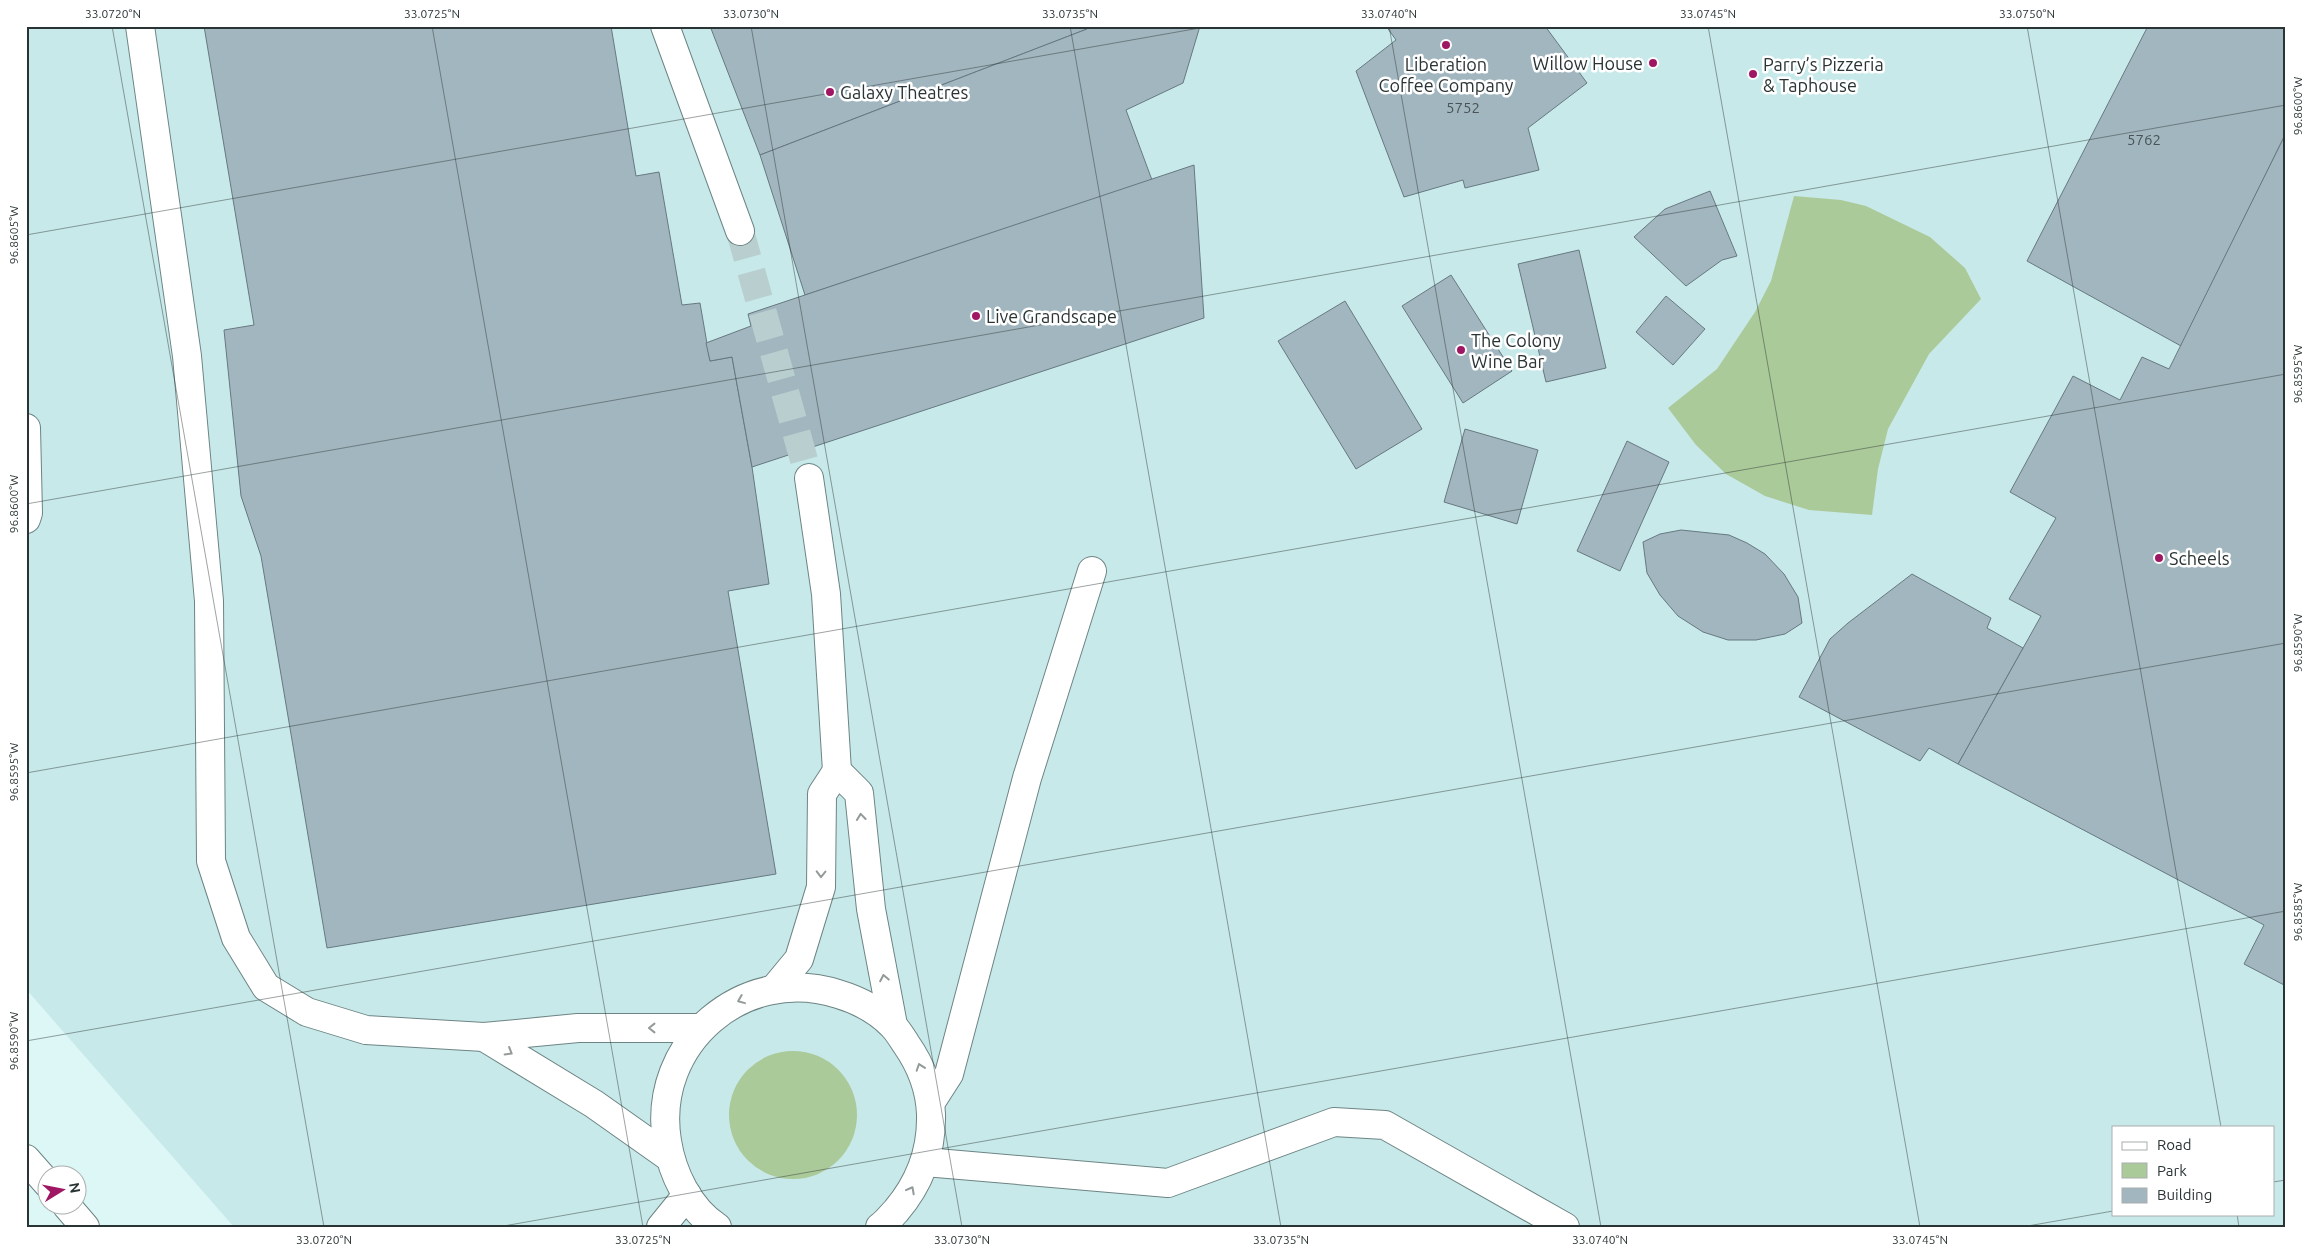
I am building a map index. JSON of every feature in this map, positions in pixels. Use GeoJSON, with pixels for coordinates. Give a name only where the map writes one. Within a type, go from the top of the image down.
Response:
{"type":"FeatureCollection","features":[{"type":"Feature","properties":{"kind":"street"},"geometry":{"type":"LineString","coordinates":[[140,26],[187,356],[202,518],[209,601],[211,861],[236,938],[266,987],[307,1012],[366,1030],[484,1037],[578,1028],[701,1028]]}},
{"type":"Feature","properties":{"kind":"street"},"geometry":{"type":"LineString","coordinates":[[665,26],[740,231]]}},
{"type":"Feature","properties":{"kind":"street"},"geometry":{"type":"LineString","coordinates":[[26,428],[28,513],[26,519]]}},
{"type":"Feature","properties":{"kind":"street"},"geometry":{"type":"LineString","coordinates":[[775,988],[799,959],[821,887],[822,794],[837,771],[826,594],[809,478]]}},
{"type":"Feature","properties":{"kind":"street"},"geometry":{"type":"LineString","coordinates":[[931,1102],[949,1074],[1028,778],[1092,571]]}},
{"type":"Feature","properties":{"kind":"street"},"geometry":{"type":"LineString","coordinates":[[837,771],[859,793],[871,909],[893,1025]]}},
{"type":"Feature","properties":{"kind":"street"},"geometry":{"type":"LineString","coordinates":[[717,1227],[710,1222],[687,1194],[669,1157],[664,1123],[668,1088],[680,1056],[701,1028],[734,1002],[775,988],[817,987],[859,1000],[893,1025],[918,1060],[931,1102],[932,1132],[925,1162],[908,1196],[880,1227]]}},
{"type":"Feature","properties":{"kind":"street"},"geometry":{"type":"LineString","coordinates":[[484,1037],[594,1104],[669,1157]]}},
{"type":"Feature","properties":{"kind":"street"},"geometry":{"type":"LineString","coordinates":[[925,1162],[1168,1183],[1334,1122],[1386,1125],[1565,1227]]}},
{"type":"Feature","properties":{"kind":"street"},"geometry":{"type":"LineString","coordinates":[[26,1159],[38,1173]]}},
{"type":"Feature","properties":{"kind":"street"},"geometry":{"type":"LineString","coordinates":[[661,1227],[687,1194]]}},
{"type":"Feature","properties":{"kind":"street"},"geometry":{"type":"LineString","coordinates":[[76,1216],[85,1227]]}},
{"type":"Feature","properties":{"kind":"shaded area"},"geometry":{"type":"Polygon","coordinates":[[[26,26],[2286,26],[2286,1227],[234,1227],[26,989],[26,26]]]}},
{"type":"Feature","properties":{"kind":"green space"},"geometry":{"type":"Polygon","coordinates":[[[1794,196],[1841,200],[1866,206],[1930,237],[1965,268],[1981,299],[1929,354],[1888,429],[1878,469],[1872,515],[1809,510],[1765,496],[1726,474],[1696,445],[1668,408],[1717,369],[1755,312],[1771,281],[1794,196]]]}},
{"type":"Feature","properties":{"kind":"green space"},"geometry":{"type":"Polygon","coordinates":[[[793,1051],[817,1056],[838,1070],[852,1091],[857,1115],[852,1139],[838,1160],[817,1174],[793,1179],[769,1174],[748,1160],[734,1139],[729,1115],[734,1091],[748,1070],[769,1056],[793,1051]]]}},
{"type":"Feature","properties":{"kind":"building"},"geometry":{"type":"Polygon","coordinates":[[[204,26],[611,26],[636,176],[659,172],[682,305],[700,303],[710,361],[732,357],[752,467],[769,584],[728,591],[776,874],[327,948],[261,556],[241,496],[224,330],[254,325],[204,26]]]}},
{"type":"Feature","properties":{"kind":"building","name":"Galaxy Theatres"},"geometry":{"type":"Polygon","coordinates":[[[710,26],[1086,26],[1087,29],[760,155],[710,26]]]}},
{"type":"Feature","properties":{"kind":"building"},"geometry":{"type":"Polygon","coordinates":[[[1086,26],[1200,26],[1183,83],[1126,110],[1152,180],[805,295],[760,155],[1087,29],[1086,26]]]}},
{"type":"Feature","properties":{"kind":"building"},"geometry":{"type":"Polygon","coordinates":[[[1386,26],[1545,26],[1587,83],[1528,128],[1539,170],[1465,188],[1463,180],[1404,197],[1356,71],[1396,40],[1386,26]]]}},
{"type":"Feature","properties":{"kind":"building"},"geometry":{"type":"Polygon","coordinates":[[[2148,26],[2284,26],[2283,29],[2286,30],[2286,133],[2181,346],[2027,261],[2148,26]]]}},
{"type":"Feature","properties":{"kind":"building","name":"Scheels"},"geometry":{"type":"Polygon","coordinates":[[[2286,133],[2286,986],[2244,964],[2264,925],[1958,764],[2041,616],[2009,599],[2056,518],[2010,492],[2073,376],[2120,400],[2142,357],[2169,369],[2286,133]]]}},
{"type":"Feature","properties":{"kind":"building","name":"Live Grandscape"},"geometry":{"type":"Polygon","coordinates":[[[1194,165],[1204,318],[752,467],[732,357],[710,361],[706,343],[751,326],[748,314],[1194,165]]]}},
{"type":"Feature","properties":{"kind":"building"},"geometry":{"type":"Polygon","coordinates":[[[1710,191],[1737,256],[1722,260],[1686,286],[1634,237],[1665,209],[1710,191]]]}},
{"type":"Feature","properties":{"kind":"building"},"geometry":{"type":"Polygon","coordinates":[[[1579,250],[1606,368],[1546,382],[1518,264],[1579,250]]]}},
{"type":"Feature","properties":{"kind":"building"},"geometry":{"type":"Polygon","coordinates":[[[1451,275],[1512,371],[1463,403],[1402,306],[1451,275]]]}},
{"type":"Feature","properties":{"kind":"building"},"geometry":{"type":"Polygon","coordinates":[[[1666,296],[1705,329],[1673,365],[1636,332],[1666,296]]]}},
{"type":"Feature","properties":{"kind":"building"},"geometry":{"type":"Polygon","coordinates":[[[1345,301],[1422,429],[1356,469],[1278,341],[1345,301]]]}},
{"type":"Feature","properties":{"kind":"building"},"geometry":{"type":"Polygon","coordinates":[[[1465,429],[1538,450],[1517,524],[1444,502],[1465,429]]]}},
{"type":"Feature","properties":{"kind":"building"},"geometry":{"type":"Polygon","coordinates":[[[1627,441],[1669,462],[1620,571],[1577,551],[1627,441]]]}},
{"type":"Feature","properties":{"kind":"building"},"geometry":{"type":"Polygon","coordinates":[[[1681,530],[1729,535],[1765,554],[1784,574],[1798,597],[1802,623],[1785,634],[1756,640],[1728,640],[1703,632],[1678,616],[1660,595],[1647,573],[1643,542],[1660,534],[1681,530]]]}},
{"type":"Feature","properties":{"kind":"building"},"geometry":{"type":"Polygon","coordinates":[[[1912,574],[1991,618],[1987,628],[2023,648],[1958,764],[1929,748],[1920,761],[1799,697],[1830,639],[1912,574]]]}},
{"type":"Feature","properties":{"kind":"tunnel"},"geometry":{"type":"LineString","coordinates":[[740,231],[809,478]]}},
{"type":"Feature","properties":{"kind":"place","name":"Liberation Coffee Company"},"geometry":{"type":"Point","coordinates":[1446,45]}},
{"type":"Feature","properties":{"kind":"place","name":"Willow House"},"geometry":{"type":"Point","coordinates":[1653,63]}},
{"type":"Feature","properties":{"kind":"place","name":"Parry’s Pizzeria & Taphouse"},"geometry":{"type":"Point","coordinates":[1753,74]}},
{"type":"Feature","properties":{"kind":"place","name":"Galaxy Theatres"},"geometry":{"type":"Point","coordinates":[830,92]}},
{"type":"Feature","properties":{"kind":"place","name":"Live Grandscape"},"geometry":{"type":"Point","coordinates":[976,316]}},
{"type":"Feature","properties":{"kind":"place","name":"The Colony Wine Bar"},"geometry":{"type":"Point","coordinates":[1461,350]}},
{"type":"Feature","properties":{"kind":"place","name":"Scheels"},"geometry":{"type":"Point","coordinates":[2159,558]}}]}
